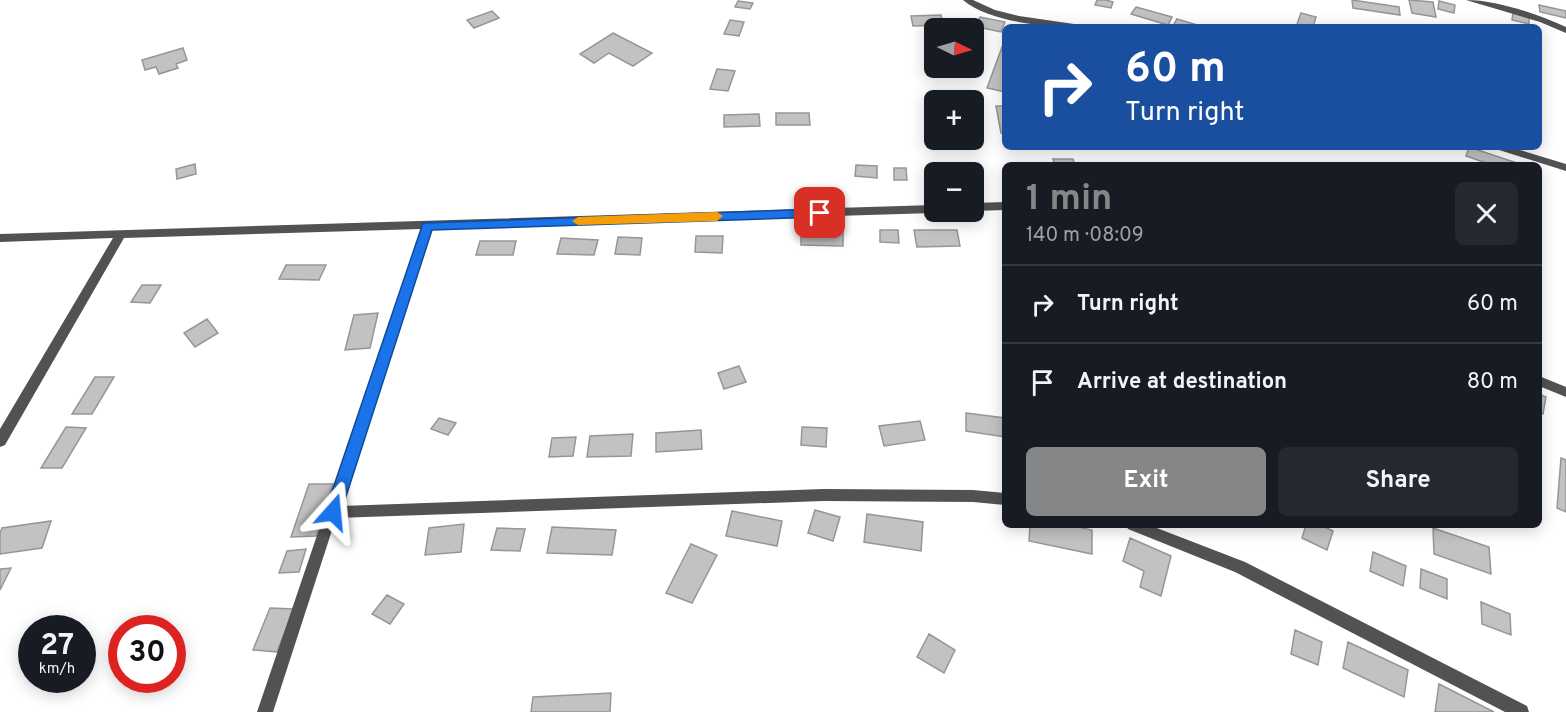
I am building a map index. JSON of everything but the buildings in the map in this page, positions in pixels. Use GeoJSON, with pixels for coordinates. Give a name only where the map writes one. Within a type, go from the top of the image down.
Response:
{"type":"FeatureCollection","features":[{"type":"Feature","properties":{"kind":"street"},"geometry":{"type":"LineString","coordinates":[[967,0],[979,8],[1058,24]]}},
{"type":"Feature","properties":{"kind":"street"},"geometry":{"type":"LineString","coordinates":[[1470,0],[1544,20],[1566,30]]}},
{"type":"Feature","properties":{"kind":"street"},"geometry":{"type":"LineString","coordinates":[[1508,150],[1566,168]]}},
{"type":"Feature","properties":{"kind":"street"},"geometry":{"type":"LineString","coordinates":[[984,207],[1002,206]]}},
{"type":"Feature","properties":{"kind":"street"},"geometry":{"type":"LineString","coordinates":[[0,238],[924,209]]}},
{"type":"Feature","properties":{"kind":"street"},"geometry":{"type":"LineString","coordinates":[[265,712],[427,226]]}},
{"type":"Feature","properties":{"kind":"street"},"geometry":{"type":"LineString","coordinates":[[0,441],[121,234]]}},
{"type":"Feature","properties":{"kind":"street"},"geometry":{"type":"LineString","coordinates":[[1542,382],[1566,392]]}},
{"type":"Feature","properties":{"kind":"street"},"geometry":{"type":"LineString","coordinates":[[333,512],[823,495],[973,496],[1002,499]]}},
{"type":"Feature","properties":{"kind":"street"},"geometry":{"type":"LineString","coordinates":[[1141,528],[1240,567],[1521,712]]}},
{"type":"Feature","properties":{"kind":"slow traffic"},"geometry":{"type":"LineString","coordinates":[[578,221],[717,216]]}},
{"type":"Feature","properties":{"kind":"route"},"geometry":{"type":"LineString","coordinates":[[333,512],[427,226],[820,213]]}}]}
